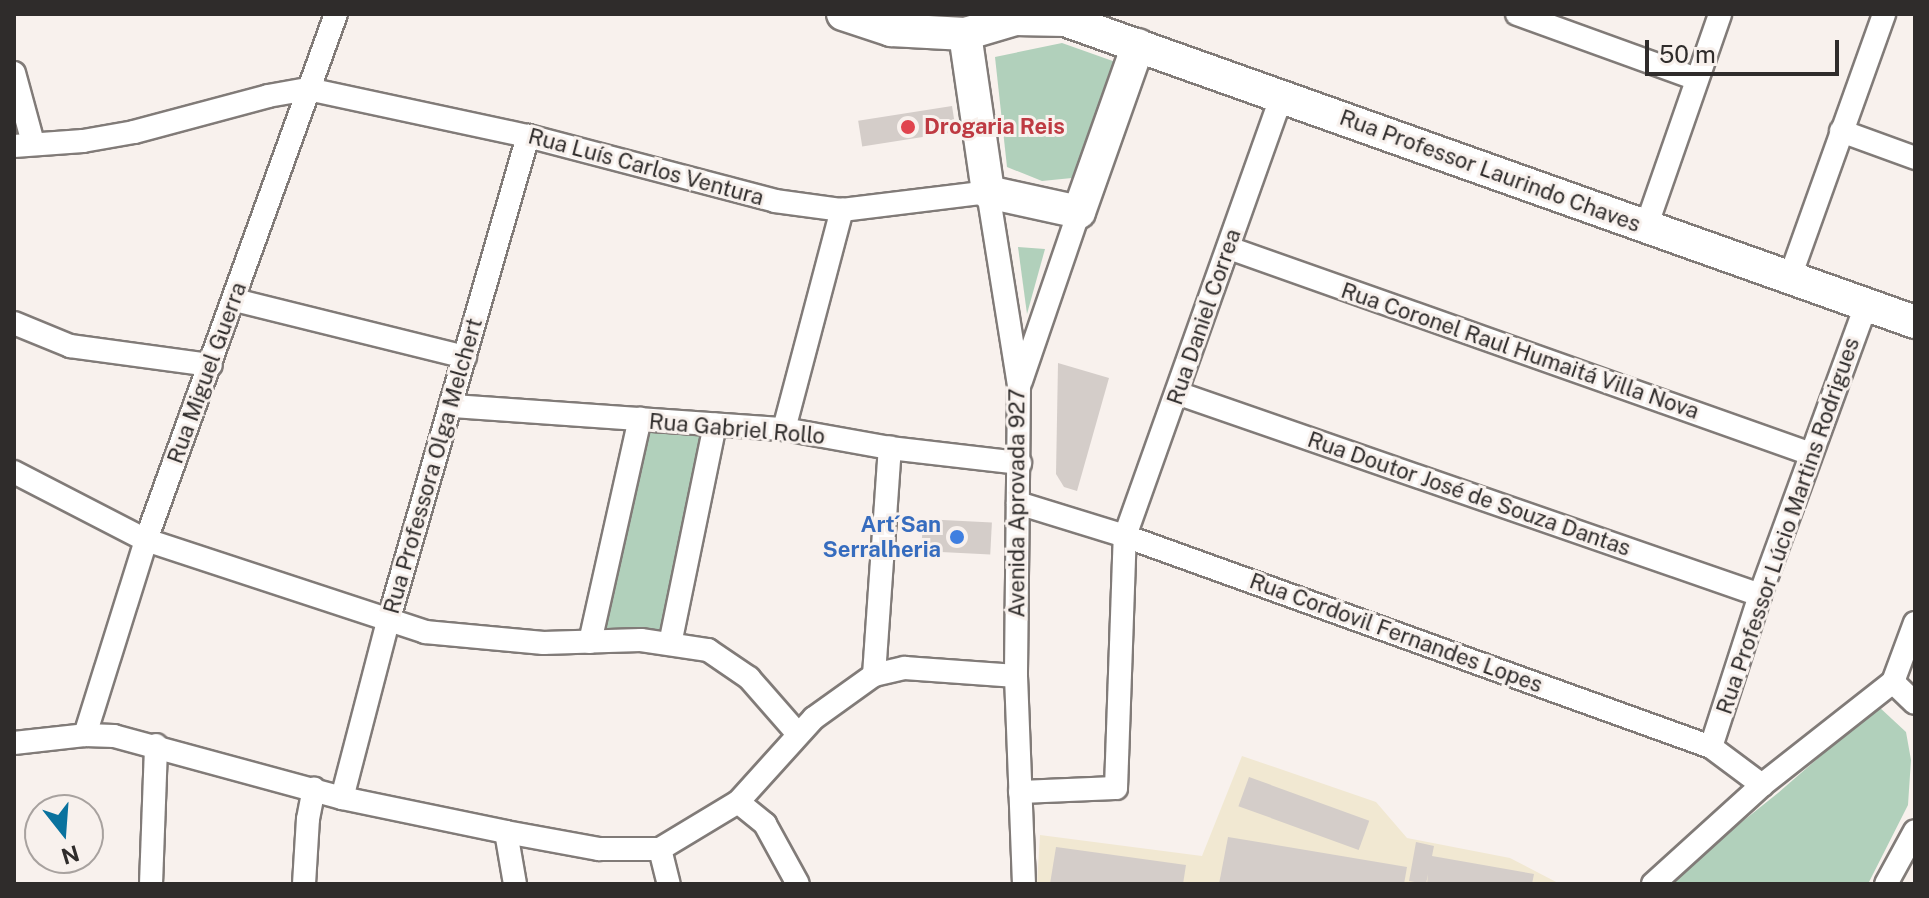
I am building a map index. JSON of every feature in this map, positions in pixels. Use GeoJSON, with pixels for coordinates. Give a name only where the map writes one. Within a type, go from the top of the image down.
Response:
{"type":"FeatureCollection","features":[{"type":"Feature","properties":{"kind":"street","name":"Rua Miguel Guerra"},"geometry":{"type":"LineString","coordinates":[[85,735],[146,540],[336,14]]}},
{"type":"Feature","properties":{"kind":"street","name":"Rua Professor Laurindo Chaves"},"geometry":{"type":"LineString","coordinates":[[843,14],[891,30],[1062,16],[1915,322]]}},
{"type":"Feature","properties":{"kind":"street"},"geometry":{"type":"LineString","coordinates":[[1517,14],[1697,79]]}},
{"type":"Feature","properties":{"kind":"street"},"geometry":{"type":"LineString","coordinates":[[1646,227],[1720,14]]}},
{"type":"Feature","properties":{"kind":"street"},"geometry":{"type":"LineString","coordinates":[[1790,277],[1884,14]]}},
{"type":"Feature","properties":{"kind":"street","name":"Avenida Aprovada 927"},"geometry":{"type":"LineString","coordinates":[[962,24],[973,76],[1019,386],[1016,676],[1024,884]]}},
{"type":"Feature","properties":{"kind":"street"},"geometry":{"type":"LineString","coordinates":[[1019,386],[1138,45]]}},
{"type":"Feature","properties":{"kind":"street"},"geometry":{"type":"LineString","coordinates":[[14,73],[24,145],[83,141],[134,132],[268,96],[308,89]]}},
{"type":"Feature","properties":{"kind":"street","name":"Rua Luís Carlos Ventura"},"geometry":{"type":"LineString","coordinates":[[308,89],[528,136],[775,201],[842,210],[988,192]]}},
{"type":"Feature","properties":{"kind":"street","name":"Rua Daniel Correa"},"geometry":{"type":"LineString","coordinates":[[1020,792],[1116,788],[1125,536],[1281,97]]}},
{"type":"Feature","properties":{"kind":"street"},"geometry":{"type":"LineString","coordinates":[[1841,131],[1915,158]]}},
{"type":"Feature","properties":{"kind":"street","name":"Rua Professora Olga Melchert"},"geometry":{"type":"LineString","coordinates":[[342,798],[388,622],[453,406],[528,136]]}},
{"type":"Feature","properties":{"kind":"street"},"geometry":{"type":"LineString","coordinates":[[988,192],[1079,212]]}},
{"type":"Feature","properties":{"kind":"street"},"geometry":{"type":"LineString","coordinates":[[784,429],[842,210]]}},
{"type":"Feature","properties":{"kind":"street","name":"Rua Coronel Raul Humaitá Villa Nova"},"geometry":{"type":"LineString","coordinates":[[1229,248],[1811,454]]}},
{"type":"Feature","properties":{"kind":"street"},"geometry":{"type":"LineString","coordinates":[[235,300],[465,357]]}},
{"type":"Feature","properties":{"kind":"street","name":"Rua Professor Lúcio Martins Rodrigues"},"geometry":{"type":"LineString","coordinates":[[1711,747],[1760,595],[1866,306]]}},
{"type":"Feature","properties":{"kind":"street"},"geometry":{"type":"LineString","coordinates":[[14,323],[70,346],[211,365]]}},
{"type":"Feature","properties":{"kind":"street","name":"Rua Doutor José de Souza Dantas"},"geometry":{"type":"LineString","coordinates":[[1177,393],[1760,595]]}},
{"type":"Feature","properties":{"kind":"street","name":"Rua Gabriel Rollo"},"geometry":{"type":"LineString","coordinates":[[453,406],[784,429],[890,448],[1020,463]]}},
{"type":"Feature","properties":{"kind":"street"},"geometry":{"type":"LineString","coordinates":[[590,642],[640,419]]}},
{"type":"Feature","properties":{"kind":"street"},"geometry":{"type":"LineString","coordinates":[[670,644],[715,425]]}},
{"type":"Feature","properties":{"kind":"street"},"geometry":{"type":"LineString","coordinates":[[874,675],[890,448]]}},
{"type":"Feature","properties":{"kind":"street"},"geometry":{"type":"LineString","coordinates":[[14,472],[146,540],[425,632],[543,643],[641,640],[708,650],[749,678],[798,734]]}},
{"type":"Feature","properties":{"kind":"street","name":"Rua Cordovil Fernandes Lopes"},"geometry":{"type":"LineString","coordinates":[[1018,503],[1125,536],[1711,747],[1762,785]]}},
{"type":"Feature","properties":{"kind":"street"},"geometry":{"type":"LineString","coordinates":[[1893,682],[1915,623]]}},
{"type":"Feature","properties":{"kind":"street"},"geometry":{"type":"LineString","coordinates":[[14,743],[85,735],[156,745],[342,798],[506,832],[599,849],[660,849],[738,802],[814,718],[874,675],[905,668],[1016,676]]}},
{"type":"Feature","properties":{"kind":"street"},"geometry":{"type":"LineString","coordinates":[[1653,884],[1762,785],[1893,682],[1915,672]]}},
{"type":"Feature","properties":{"kind":"street"},"geometry":{"type":"LineString","coordinates":[[1893,682],[1915,703]]}},
{"type":"Feature","properties":{"kind":"street"},"geometry":{"type":"LineString","coordinates":[[151,884],[156,745]]}},
{"type":"Feature","properties":{"kind":"street"},"geometry":{"type":"LineString","coordinates":[[304,884],[308,819],[314,789]]}},
{"type":"Feature","properties":{"kind":"street"},"geometry":{"type":"LineString","coordinates":[[738,802],[765,824],[798,884]]}},
{"type":"Feature","properties":{"kind":"street"},"geometry":{"type":"LineString","coordinates":[[1886,884],[1915,831]]}},
{"type":"Feature","properties":{"kind":"street"},"geometry":{"type":"LineString","coordinates":[[506,832],[515,884]]}},
{"type":"Feature","properties":{"kind":"street"},"geometry":{"type":"LineString","coordinates":[[660,849],[669,884]]}},
{"type":"Feature","properties":{"kind":"shaded area"},"geometry":{"type":"Polygon","coordinates":[[[1242,756],[1376,802],[1407,838],[1510,858],[1560,884],[1037,884],[1040,835],[1202,856],[1242,756]]]}},
{"type":"Feature","properties":{"kind":"green space"},"geometry":{"type":"Polygon","coordinates":[[[1062,43],[1124,65],[1082,177],[1042,181],[1007,167],[995,57],[1062,43]]]}},
{"type":"Feature","properties":{"kind":"green space"},"geometry":{"type":"Polygon","coordinates":[[[1018,247],[1045,249],[1027,314],[1018,247]]]}},
{"type":"Feature","properties":{"kind":"green space"},"geometry":{"type":"Polygon","coordinates":[[[648,420],[711,428],[665,638],[590,642],[648,420]]]}},
{"type":"Feature","properties":{"kind":"green space"},"geometry":{"type":"Polygon","coordinates":[[[1878,706],[1906,732],[1911,760],[1908,805],[1868,884],[1664,884],[1778,793],[1878,706]]]}},
{"type":"Feature","properties":{"kind":"building","name":"Drogaria Reis"},"geometry":{"type":"Polygon","coordinates":[[[952,106],[956,132],[862,147],[858,121],[952,106]]]}},
{"type":"Feature","properties":{"kind":"building"},"geometry":{"type":"Polygon","coordinates":[[[1058,363],[1109,378],[1077,491],[1064,487],[1056,474],[1058,363]]]}},
{"type":"Feature","properties":{"kind":"building","name":"Art´San Serralheria"},"geometry":{"type":"Polygon","coordinates":[[[923,519],[992,523],[990,555],[921,551],[923,519]]]}},
{"type":"Feature","properties":{"kind":"building"},"geometry":{"type":"Polygon","coordinates":[[[1249,777],[1369,821],[1359,850],[1238,806],[1249,777]]]}},
{"type":"Feature","properties":{"kind":"building"},"geometry":{"type":"Polygon","coordinates":[[[1228,837],[1407,867],[1404,884],[1219,884],[1228,837]]]}},
{"type":"Feature","properties":{"kind":"building"},"geometry":{"type":"Polygon","coordinates":[[[1416,842],[1434,846],[1432,856],[1534,874],[1532,884],[1427,884],[1428,874],[1426,884],[1409,881],[1416,842]]]}},
{"type":"Feature","properties":{"kind":"building"},"geometry":{"type":"Polygon","coordinates":[[[1056,847],[1186,865],[1183,884],[1050,884],[1056,847]]]}},
{"type":"Feature","properties":{"kind":"place","name":"Drogaria Reis"},"geometry":{"type":"Point","coordinates":[908,127]}},
{"type":"Feature","properties":{"kind":"place","name":"Art´San Serralheria"},"geometry":{"type":"Point","coordinates":[957,537]}}]}
